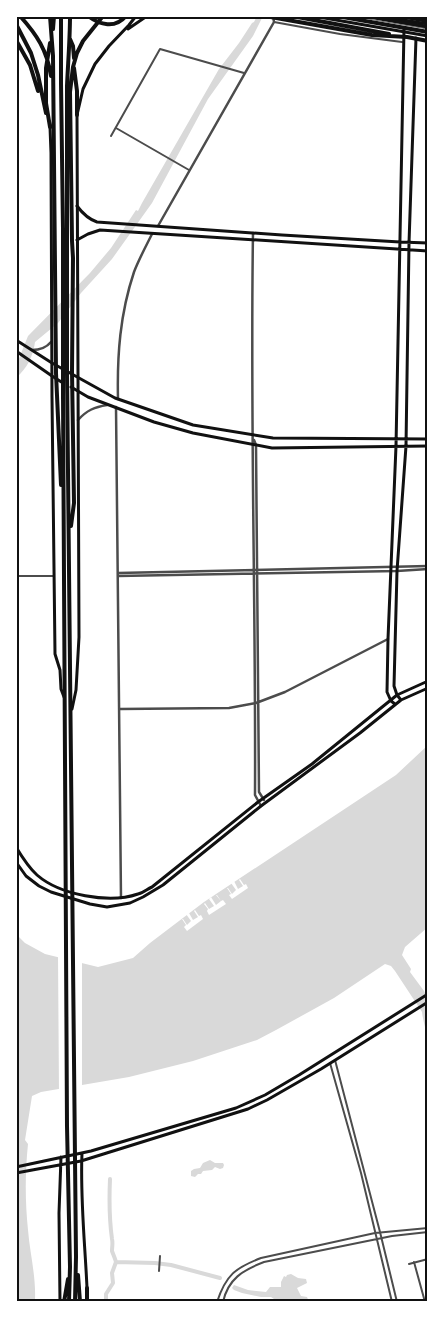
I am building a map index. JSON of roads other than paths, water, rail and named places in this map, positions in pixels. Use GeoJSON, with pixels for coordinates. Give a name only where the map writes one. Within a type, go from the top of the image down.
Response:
{"type":"FeatureCollection","features":[{"type":"Feature","properties":{"kind":"highway"},"geometry":{"type":"LineString","coordinates":[[20,16],[36,35],[43,47],[50,66],[53,95]]}},
{"type":"Feature","properties":{"kind":"highway"},"geometry":{"type":"LineString","coordinates":[[50,16],[53,56],[56,373],[60,479],[64,504]]}},
{"type":"Feature","properties":{"kind":"highway"},"geometry":{"type":"LineString","coordinates":[[50,127],[46,103],[46,68],[54,16]]}},
{"type":"Feature","properties":{"kind":"highway"},"geometry":{"type":"LineString","coordinates":[[61,16],[69,1302]]}},
{"type":"Feature","properties":{"kind":"highway"},"geometry":{"type":"LineString","coordinates":[[70,16],[67,86],[67,373],[71,503]]}},
{"type":"Feature","properties":{"kind":"highway"},"geometry":{"type":"LineString","coordinates":[[88,16],[101,24],[111,25],[126,16]]}},
{"type":"Feature","properties":{"kind":"highway"},"geometry":{"type":"LineString","coordinates":[[265,16],[372,35],[407,37]]}},
{"type":"Feature","properties":{"kind":"highway"},"geometry":{"type":"LineString","coordinates":[[292,16],[428,41]]}},
{"type":"Feature","properties":{"kind":"highway"},"geometry":{"type":"LineString","coordinates":[[337,16],[427,35]]}},
{"type":"Feature","properties":{"kind":"highway"},"geometry":{"type":"LineString","coordinates":[[366,16],[427,24]]}},
{"type":"Feature","properties":{"kind":"highway"},"geometry":{"type":"LineString","coordinates":[[400,16],[427,24]]}},
{"type":"Feature","properties":{"kind":"highway"},"geometry":{"type":"LineString","coordinates":[[75,1302],[69,538],[73,258],[70,92],[77,53],[83,41],[103,17]]}},
{"type":"Feature","properties":{"kind":"highway"},"geometry":{"type":"LineString","coordinates":[[16,24],[31,54],[38,75],[44,106]]}},
{"type":"Feature","properties":{"kind":"highway"},"geometry":{"type":"LineString","coordinates":[[70,39],[73,46],[77,115]]}},
{"type":"Feature","properties":{"kind":"highway"},"geometry":{"type":"LineString","coordinates":[[16,40],[30,65],[50,127]]}},
{"type":"Feature","properties":{"kind":"highway"},"geometry":{"type":"LineString","coordinates":[[76,1257],[80,1302]]}},
{"type":"Feature","properties":{"kind":"highway"},"geometry":{"type":"LineString","coordinates":[[64,1302],[70,1267]]}},
{"type":"Feature","properties":{"kind":"highway"},"geometry":{"type":"LineString","coordinates":[[87,1288],[87,1302]]}},
{"type":"Feature","properties":{"kind":"main road"},"geometry":{"type":"LineString","coordinates":[[71,711],[76,690],[79,637],[77,115],[83,89],[95,64],[136,16]]}},
{"type":"Feature","properties":{"kind":"main road"},"geometry":{"type":"LineString","coordinates":[[120,35],[147,16]]}},
{"type":"Feature","properties":{"kind":"main road"},"geometry":{"type":"LineString","coordinates":[[313,16],[427,35]]}},
{"type":"Feature","properties":{"kind":"main road"},"geometry":{"type":"LineString","coordinates":[[380,16],[404,18],[427,24]]}},
{"type":"Feature","properties":{"kind":"main road"},"geometry":{"type":"LineString","coordinates":[[401,700],[394,686],[397,569],[406,446],[409,243],[416,16]]}},
{"type":"Feature","properties":{"kind":"main road"},"geometry":{"type":"LineString","coordinates":[[395,704],[391,701],[387,692],[396,446],[404,18]]}},
{"type":"Feature","properties":{"kind":"main road"},"geometry":{"type":"LineString","coordinates":[[50,127],[55,654],[60,670],[61,689],[64,698]]}},
{"type":"Feature","properties":{"kind":"main road"},"geometry":{"type":"LineString","coordinates":[[77,206],[90,220],[97,222],[426,243]]}},
{"type":"Feature","properties":{"kind":"main road"},"geometry":{"type":"LineString","coordinates":[[77,240],[100,230],[428,251]]}},
{"type":"Feature","properties":{"kind":"main road"},"geometry":{"type":"LineString","coordinates":[[17,340],[52,364],[118,399],[193,425],[273,438],[428,439]]}},
{"type":"Feature","properties":{"kind":"main road"},"geometry":{"type":"LineString","coordinates":[[16,352],[88,397],[154,422],[193,433],[272,448],[428,446]]}},
{"type":"Feature","properties":{"kind":"main road"},"geometry":{"type":"LineString","coordinates":[[16,847],[24,861],[36,875],[48,883],[65,890],[104,899],[138,894],[152,887],[312,764],[397,695],[428,681]]}},
{"type":"Feature","properties":{"kind":"main road"},"geometry":{"type":"LineString","coordinates":[[264,800],[360,733],[395,704],[428,688]]}},
{"type":"Feature","properties":{"kind":"main road"},"geometry":{"type":"LineString","coordinates":[[16,862],[26,876],[51,892],[90,904],[107,906],[130,904],[162,885],[259,804]]}},
{"type":"Feature","properties":{"kind":"main road"},"geometry":{"type":"LineString","coordinates":[[16,1167],[82,1153],[236,1108],[265,1095],[299,1075],[428,994]]}},
{"type":"Feature","properties":{"kind":"main road"},"geometry":{"type":"LineString","coordinates":[[16,1173],[81,1161],[243,1111],[267,1100],[330,1063],[428,1002]]}},
{"type":"Feature","properties":{"kind":"main road"},"geometry":{"type":"LineString","coordinates":[[82,1153],[82,1215],[87,1288]]}},
{"type":"Feature","properties":{"kind":"main road"},"geometry":{"type":"LineString","coordinates":[[60,1302],[59,1213],[61,1158]]}},
{"type":"Feature","properties":{"kind":"street"},"geometry":{"type":"LineString","coordinates":[[158,226],[274,22],[273,16]]}},
{"type":"Feature","properties":{"kind":"street"},"geometry":{"type":"LineString","coordinates":[[274,22],[340,34],[404,42]]}},
{"type":"Feature","properties":{"kind":"street"},"geometry":{"type":"LineString","coordinates":[[111,136],[160,49],[244,73]]}},
{"type":"Feature","properties":{"kind":"street"},"geometry":{"type":"LineString","coordinates":[[116,128],[189,170]]}},
{"type":"Feature","properties":{"kind":"street"},"geometry":{"type":"LineString","coordinates":[[253,233],[253,436],[257,703],[259,792],[264,800]]}},
{"type":"Feature","properties":{"kind":"street"},"geometry":{"type":"LineString","coordinates":[[118,399],[119,340],[125,304],[135,271],[152,234]]}},
{"type":"Feature","properties":{"kind":"street"},"geometry":{"type":"LineString","coordinates":[[32,350],[48,346],[52,340]]}},
{"type":"Feature","properties":{"kind":"street"},"geometry":{"type":"LineString","coordinates":[[78,420],[92,408],[108,404]]}},
{"type":"Feature","properties":{"kind":"street"},"geometry":{"type":"LineString","coordinates":[[116,408],[121,898]]}},
{"type":"Feature","properties":{"kind":"street"},"geometry":{"type":"LineString","coordinates":[[118,574],[428,568]]}},
{"type":"Feature","properties":{"kind":"street"},"geometry":{"type":"LineString","coordinates":[[16,576],[54,576]]}},
{"type":"Feature","properties":{"kind":"street"},"geometry":{"type":"LineString","coordinates":[[119,709],[229,708],[257,703],[285,692],[388,639]]}},
{"type":"Feature","properties":{"kind":"street"},"geometry":{"type":"LineString","coordinates":[[257,703],[255,795],[259,804]]}},
{"type":"Feature","properties":{"kind":"street"},"geometry":{"type":"LineString","coordinates":[[335,1060],[397,1302]]}},
{"type":"Feature","properties":{"kind":"street"},"geometry":{"type":"LineString","coordinates":[[330,1063],[392,1302]]}},
{"type":"Feature","properties":{"kind":"street"},"geometry":{"type":"LineString","coordinates":[[218,1302],[222,1287],[235,1271],[245,1264],[261,1258],[380,1232],[428,1228]]}},
{"type":"Feature","properties":{"kind":"street"},"geometry":{"type":"LineString","coordinates":[[223,1302],[224,1295],[238,1275],[258,1264],[392,1236],[428,1232]]}},
{"type":"Feature","properties":{"kind":"street"},"geometry":{"type":"LineString","coordinates":[[159,1270],[160,1256]]}},
{"type":"Feature","properties":{"kind":"street"},"geometry":{"type":"LineString","coordinates":[[409,1264],[428,1259]]}},
{"type":"Feature","properties":{"kind":"street"},"geometry":{"type":"LineString","coordinates":[[414,1262],[425,1302]]}},
{"type":"Feature","properties":{"kind":"waterway"},"geometry":{"type":"LineString","coordinates":[[106,1302],[106,1294],[113,1283],[112,1273],[116,1262],[112,1251],[110,1179]]}},
{"type":"Feature","properties":{"kind":"waterway"},"geometry":{"type":"LineString","coordinates":[[116,1262],[171,1265],[220,1278]]}},
{"type":"Feature","properties":{"kind":"railway"},"geometry":{"type":"LineString","coordinates":[[350,16],[428,29]]}}]}
